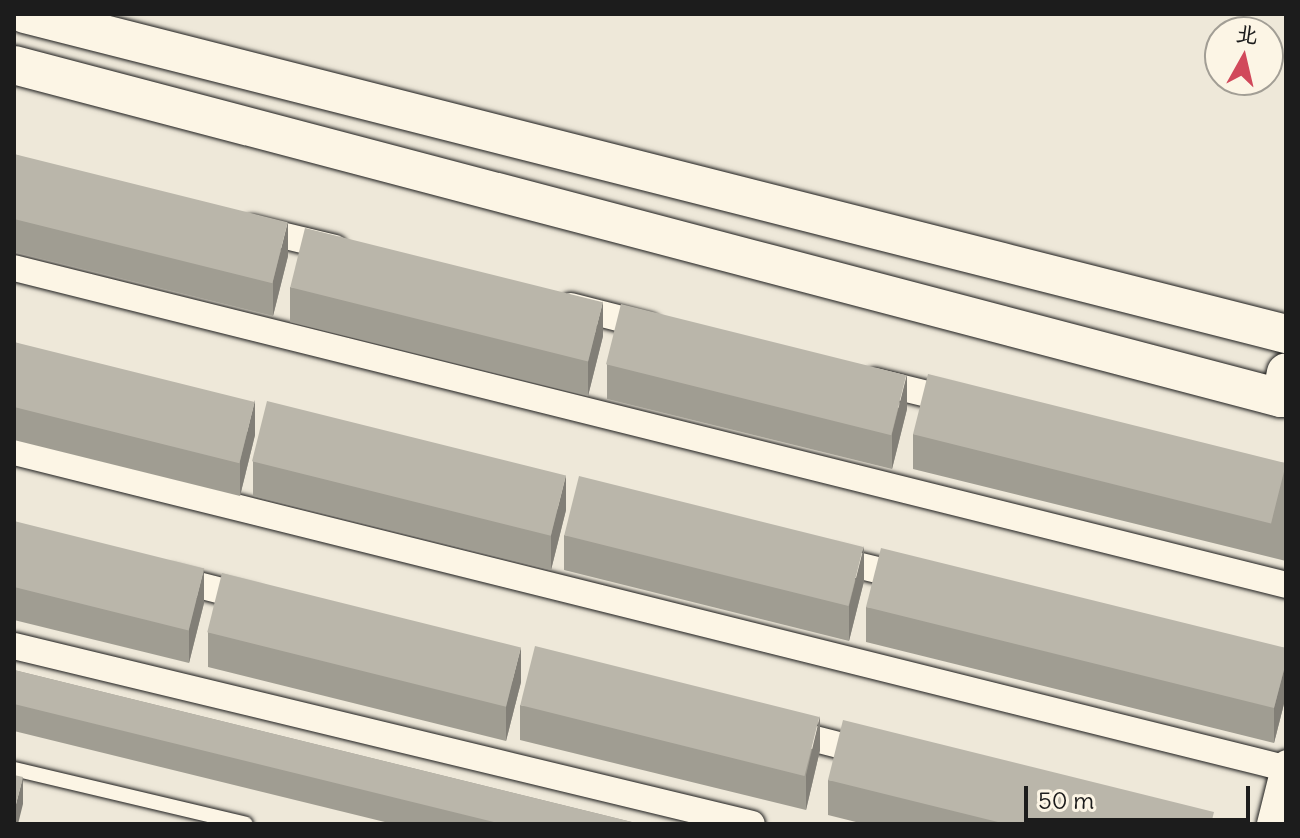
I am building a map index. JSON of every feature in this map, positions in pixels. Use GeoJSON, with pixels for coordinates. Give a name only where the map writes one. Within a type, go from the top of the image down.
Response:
{"type":"FeatureCollection","features":[{"type":"Feature","properties":{"kind":"street"},"geometry":{"type":"LineString","coordinates":[[25,14],[1286,334]]}},
{"type":"Feature","properties":{"kind":"street"},"geometry":{"type":"LineString","coordinates":[[14,65],[1281,398],[1286,372]]}},
{"type":"Feature","properties":{"kind":"street"},"geometry":{"type":"LineString","coordinates":[[231,223],[355,253]]}},
{"type":"Feature","properties":{"kind":"street"},"geometry":{"type":"LineString","coordinates":[[14,268],[1286,585]]}},
{"type":"Feature","properties":{"kind":"street"},"geometry":{"type":"LineString","coordinates":[[541,299],[681,333]]}},
{"type":"Feature","properties":{"kind":"street"},"geometry":{"type":"LineString","coordinates":[[852,375],[976,406]]}},
{"type":"Feature","properties":{"kind":"street"},"geometry":{"type":"LineString","coordinates":[[14,452],[1285,765],[1270,824]]}},
{"type":"Feature","properties":{"kind":"street"},"geometry":{"type":"LineString","coordinates":[[805,552],[929,583]]}},
{"type":"Feature","properties":{"kind":"street"},"geometry":{"type":"LineString","coordinates":[[153,574],[277,605]]}},
{"type":"Feature","properties":{"kind":"street"},"geometry":{"type":"LineString","coordinates":[[14,646],[752,824]]}},
{"type":"Feature","properties":{"kind":"street"},"geometry":{"type":"LineString","coordinates":[[771,728],[894,759]]}},
{"type":"Feature","properties":{"kind":"lane"},"geometry":{"type":"LineString","coordinates":[[14,769],[246,824]]}},
{"type":"Feature","properties":{"kind":"building"},"geometry":{"type":"Polygon","coordinates":[[[14,154],[288,222],[272,283],[14,219],[14,154]]]}},
{"type":"Feature","properties":{"kind":"building"},"geometry":{"type":"Polygon","coordinates":[[[305,228],[603,302],[588,361],[290,287],[305,228]]]}},
{"type":"Feature","properties":{"kind":"building"},"geometry":{"type":"Polygon","coordinates":[[[621,304],[906,375],[891,435],[606,364],[621,304]]]}},
{"type":"Feature","properties":{"kind":"building"},"geometry":{"type":"Polygon","coordinates":[[[14,342],[255,402],[239,463],[14,407],[14,342]]]}},
{"type":"Feature","properties":{"kind":"building"},"geometry":{"type":"Polygon","coordinates":[[[928,374],[1286,463],[1271,523],[913,434],[928,374]]]}},
{"type":"Feature","properties":{"kind":"building"},"geometry":{"type":"Polygon","coordinates":[[[267,401],[566,476],[551,536],[252,461],[267,401]]]}},
{"type":"Feature","properties":{"kind":"building"},"geometry":{"type":"Polygon","coordinates":[[[579,476],[863,547],[849,606],[564,535],[579,476]]]}},
{"type":"Feature","properties":{"kind":"building"},"geometry":{"type":"Polygon","coordinates":[[[14,521],[204,568],[189,631],[14,587],[14,521]]]}},
{"type":"Feature","properties":{"kind":"building"},"geometry":{"type":"Polygon","coordinates":[[[881,548],[1286,648],[1286,662],[1274,708],[866,607],[881,548]]]}},
{"type":"Feature","properties":{"kind":"building"},"geometry":{"type":"Polygon","coordinates":[[[222,573],[521,648],[506,707],[207,632],[222,573]]]}},
{"type":"Feature","properties":{"kind":"building"},"geometry":{"type":"Polygon","coordinates":[[[535,646],[819,717],[805,776],[520,705],[535,646]]]}},
{"type":"Feature","properties":{"kind":"building"},"geometry":{"type":"Polygon","coordinates":[[[14,670],[640,824],[502,824],[14,704],[14,670]]]}},
{"type":"Feature","properties":{"kind":"building"},"geometry":{"type":"Polygon","coordinates":[[[843,720],[1214,812],[1211,824],[1006,824],[828,780],[843,720]]]}},
{"type":"Feature","properties":{"kind":"building"},"geometry":{"type":"Polygon","coordinates":[[[14,775],[23,777],[14,812],[14,775]]]}}]}
